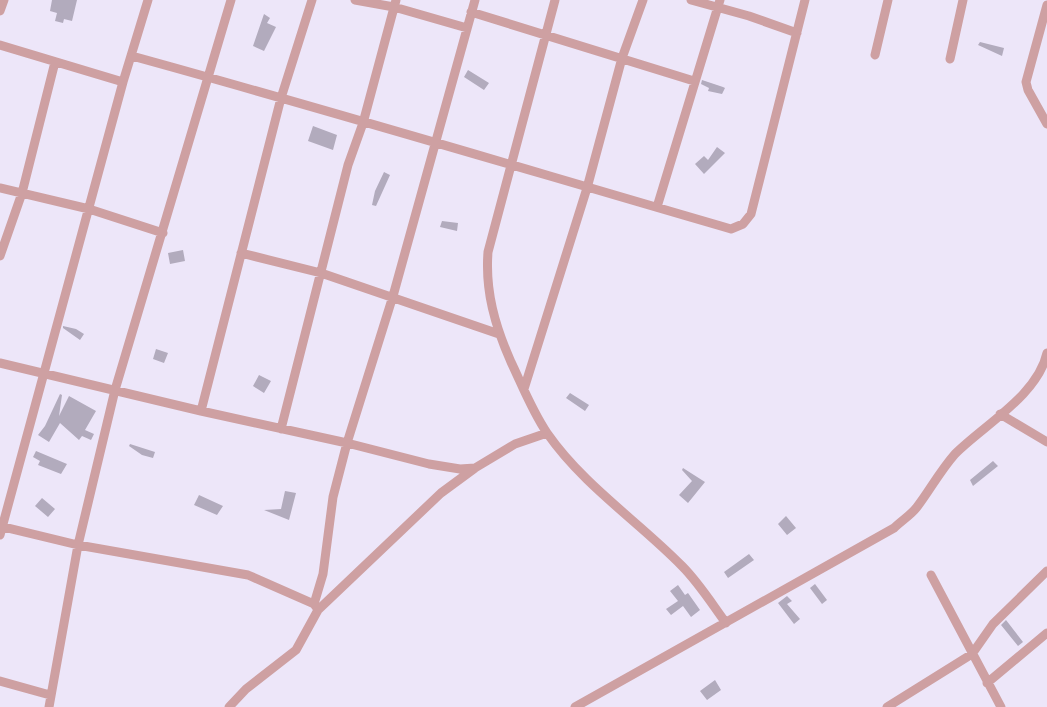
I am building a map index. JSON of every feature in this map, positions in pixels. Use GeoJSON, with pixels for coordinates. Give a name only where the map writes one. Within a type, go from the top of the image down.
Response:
{"type":"FeatureCollection","features":[{"type":"Feature","properties":{"kind":"street"},"geometry":{"type":"LineString","coordinates":[[0,11],[4,0]]}},
{"type":"Feature","properties":{"kind":"street"},"geometry":{"type":"LineString","coordinates":[[148,0],[123,82],[45,374],[1,529],[78,545],[248,575],[316,607]]}},
{"type":"Feature","properties":{"kind":"street"},"geometry":{"type":"LineString","coordinates":[[201,411],[281,98],[312,0]]}},
{"type":"Feature","properties":{"kind":"street"},"geometry":{"type":"LineString","coordinates":[[355,0],[395,3],[467,28]]}},
{"type":"Feature","properties":{"kind":"street"},"geometry":{"type":"LineString","coordinates":[[229,707],[246,689],[296,650],[316,607],[323,574],[333,497],[347,443],[393,296],[475,0]]}},
{"type":"Feature","properties":{"kind":"street"},"geometry":{"type":"LineString","coordinates":[[555,0],[513,164],[488,252],[486,274],[499,334],[524,389],[547,432],[575,466],[610,502],[682,566],[726,623]]}},
{"type":"Feature","properties":{"kind":"street"},"geometry":{"type":"LineString","coordinates":[[524,389],[587,188],[622,58],[642,0]]}},
{"type":"Feature","properties":{"kind":"street"},"geometry":{"type":"LineString","coordinates":[[691,0],[719,3],[797,34]]}},
{"type":"Feature","properties":{"kind":"street"},"geometry":{"type":"LineString","coordinates":[[132,56],[437,142],[587,188],[731,229],[743,224],[750,214],[805,0]]}},
{"type":"Feature","properties":{"kind":"street"},"geometry":{"type":"LineString","coordinates":[[876,55],[888,0]]}},
{"type":"Feature","properties":{"kind":"street"},"geometry":{"type":"LineString","coordinates":[[950,59],[963,0]]}},
{"type":"Feature","properties":{"kind":"street"},"geometry":{"type":"LineString","coordinates":[[49,707],[78,545],[115,390],[209,78],[228,1]]}},
{"type":"Feature","properties":{"kind":"street"},"geometry":{"type":"LineString","coordinates":[[281,429],[348,164],[363,122],[395,3]]}},
{"type":"Feature","properties":{"kind":"street"},"geometry":{"type":"LineString","coordinates":[[657,208],[719,3]]}},
{"type":"Feature","properties":{"kind":"street"},"geometry":{"type":"LineString","coordinates":[[1047,5],[1026,82],[1028,90],[1047,124]]}},
{"type":"Feature","properties":{"kind":"street"},"geometry":{"type":"LineString","coordinates":[[471,12],[694,81]]}},
{"type":"Feature","properties":{"kind":"street"},"geometry":{"type":"LineString","coordinates":[[0,45],[123,82]]}},
{"type":"Feature","properties":{"kind":"street"},"geometry":{"type":"LineString","coordinates":[[0,256],[22,193],[55,62]]}},
{"type":"Feature","properties":{"kind":"street"},"geometry":{"type":"LineString","coordinates":[[0,188],[89,209],[163,233]]}},
{"type":"Feature","properties":{"kind":"street"},"geometry":{"type":"LineString","coordinates":[[241,253],[321,273],[393,296],[499,334]]}},
{"type":"Feature","properties":{"kind":"street"},"geometry":{"type":"LineString","coordinates":[[575,707],[894,528],[915,509],[936,477],[956,454],[1032,385],[1046,359]]}},
{"type":"Feature","properties":{"kind":"street"},"geometry":{"type":"LineString","coordinates":[[0,363],[201,411],[347,443],[429,464],[460,469],[475,468]]}},
{"type":"Feature","properties":{"kind":"street"},"geometry":{"type":"LineString","coordinates":[[1000,414],[1047,442]]}},
{"type":"Feature","properties":{"kind":"street"},"geometry":{"type":"LineString","coordinates":[[316,607],[441,494],[475,468],[515,444],[547,432]]}},
{"type":"Feature","properties":{"kind":"street"},"geometry":{"type":"LineString","coordinates":[[887,707],[972,654],[993,624],[1047,571]]}},
{"type":"Feature","properties":{"kind":"street"},"geometry":{"type":"LineString","coordinates":[[931,575],[1000,707]]}},
{"type":"Feature","properties":{"kind":"street"},"geometry":{"type":"LineString","coordinates":[[988,683],[1047,633]]}},
{"type":"Feature","properties":{"kind":"street"},"geometry":{"type":"LineString","coordinates":[[0,681],[50,695]]}},
{"type":"Feature","properties":{"kind":"building"},"geometry":{"type":"Polygon","coordinates":[[[52,0],[77,0],[72,21],[64,19],[63,23],[55,21],[57,13],[50,11],[52,0]]]}},
{"type":"Feature","properties":{"kind":"building"},"geometry":{"type":"Polygon","coordinates":[[[264,14],[270,18],[267,23],[276,27],[264,51],[253,46],[264,14]]]}},
{"type":"Feature","properties":{"kind":"building"},"geometry":{"type":"Polygon","coordinates":[[[980,42],[1004,48],[1002,56],[978,45],[980,42]]]}},
{"type":"Feature","properties":{"kind":"building"},"geometry":{"type":"Polygon","coordinates":[[[468,70],[489,83],[484,90],[464,77],[468,70]]]}},
{"type":"Feature","properties":{"kind":"building"},"geometry":{"type":"Polygon","coordinates":[[[702,80],[725,88],[722,94],[708,91],[709,88],[701,84],[702,80]]]}},
{"type":"Feature","properties":{"kind":"building"},"geometry":{"type":"Polygon","coordinates":[[[313,126],[337,135],[333,150],[308,141],[313,126]]]}},
{"type":"Feature","properties":{"kind":"building"},"geometry":{"type":"Polygon","coordinates":[[[717,147],[725,153],[704,174],[695,164],[704,156],[708,160],[717,147]]]}},
{"type":"Feature","properties":{"kind":"building"},"geometry":{"type":"Polygon","coordinates":[[[384,172],[390,175],[376,206],[372,205],[375,191],[384,172]]]}},
{"type":"Feature","properties":{"kind":"building"},"geometry":{"type":"Polygon","coordinates":[[[442,221],[458,223],[457,231],[440,227],[442,221]]]}},
{"type":"Feature","properties":{"kind":"building"},"geometry":{"type":"Polygon","coordinates":[[[183,250],[185,261],[170,264],[168,253],[183,250]]]}},
{"type":"Feature","properties":{"kind":"building"},"geometry":{"type":"Polygon","coordinates":[[[63,326],[76,329],[84,334],[80,340],[63,328],[63,326]]]}},
{"type":"Feature","properties":{"kind":"building"},"geometry":{"type":"Polygon","coordinates":[[[156,349],[168,353],[164,363],[153,359],[156,349]]]}},
{"type":"Feature","properties":{"kind":"building"},"geometry":{"type":"Polygon","coordinates":[[[259,375],[271,381],[264,393],[253,386],[259,375]]]}},
{"type":"Feature","properties":{"kind":"building"},"geometry":{"type":"Polygon","coordinates":[[[570,393],[589,405],[585,411],[566,398],[570,393]]]}},
{"type":"Feature","properties":{"kind":"building"},"geometry":{"type":"Polygon","coordinates":[[[60,394],[62,395],[59,416],[69,396],[96,411],[85,430],[94,434],[91,440],[82,436],[79,440],[60,423],[49,442],[38,435],[45,426],[60,394]]]}},
{"type":"Feature","properties":{"kind":"building"},"geometry":{"type":"Polygon","coordinates":[[[130,444],[155,452],[153,458],[142,455],[129,446],[130,444]]]}},
{"type":"Feature","properties":{"kind":"building"},"geometry":{"type":"Polygon","coordinates":[[[36,451],[67,464],[61,474],[38,465],[40,461],[33,457],[36,451]]]}},
{"type":"Feature","properties":{"kind":"building"},"geometry":{"type":"Polygon","coordinates":[[[993,461],[998,466],[973,486],[970,480],[993,461]]]}},
{"type":"Feature","properties":{"kind":"building"},"geometry":{"type":"Polygon","coordinates":[[[683,468],[705,482],[688,503],[679,495],[692,481],[682,470],[683,468]]]}},
{"type":"Feature","properties":{"kind":"building"},"geometry":{"type":"Polygon","coordinates":[[[285,491],[296,493],[289,520],[264,510],[281,509],[285,491]]]}},
{"type":"Feature","properties":{"kind":"building"},"geometry":{"type":"Polygon","coordinates":[[[199,495],[223,506],[217,515],[194,505],[199,495]]]}},
{"type":"Feature","properties":{"kind":"building"},"geometry":{"type":"Polygon","coordinates":[[[42,498],[55,509],[48,517],[35,506],[42,498]]]}},
{"type":"Feature","properties":{"kind":"building"},"geometry":{"type":"Polygon","coordinates":[[[786,516],[796,528],[787,535],[778,524],[786,516]]]}},
{"type":"Feature","properties":{"kind":"building"},"geometry":{"type":"Polygon","coordinates":[[[749,554],[754,560],[728,578],[724,572],[749,554]]]}},
{"type":"Feature","properties":{"kind":"building"},"geometry":{"type":"Polygon","coordinates":[[[815,584],[827,600],[822,604],[810,588],[815,584]]]}},
{"type":"Feature","properties":{"kind":"building"},"geometry":{"type":"Polygon","coordinates":[[[678,585],[685,595],[688,593],[700,610],[691,617],[683,606],[671,615],[666,609],[678,601],[670,591],[678,585]]]}},
{"type":"Feature","properties":{"kind":"building"},"geometry":{"type":"Polygon","coordinates":[[[787,596],[792,601],[787,604],[800,619],[794,624],[778,603],[787,596]]]}},
{"type":"Feature","properties":{"kind":"building"},"geometry":{"type":"Polygon","coordinates":[[[1006,620],[1023,642],[1018,646],[1001,625],[1006,620]]]}},
{"type":"Feature","properties":{"kind":"building"},"geometry":{"type":"Polygon","coordinates":[[[715,680],[721,690],[707,700],[700,691],[715,680]]]}}]}
